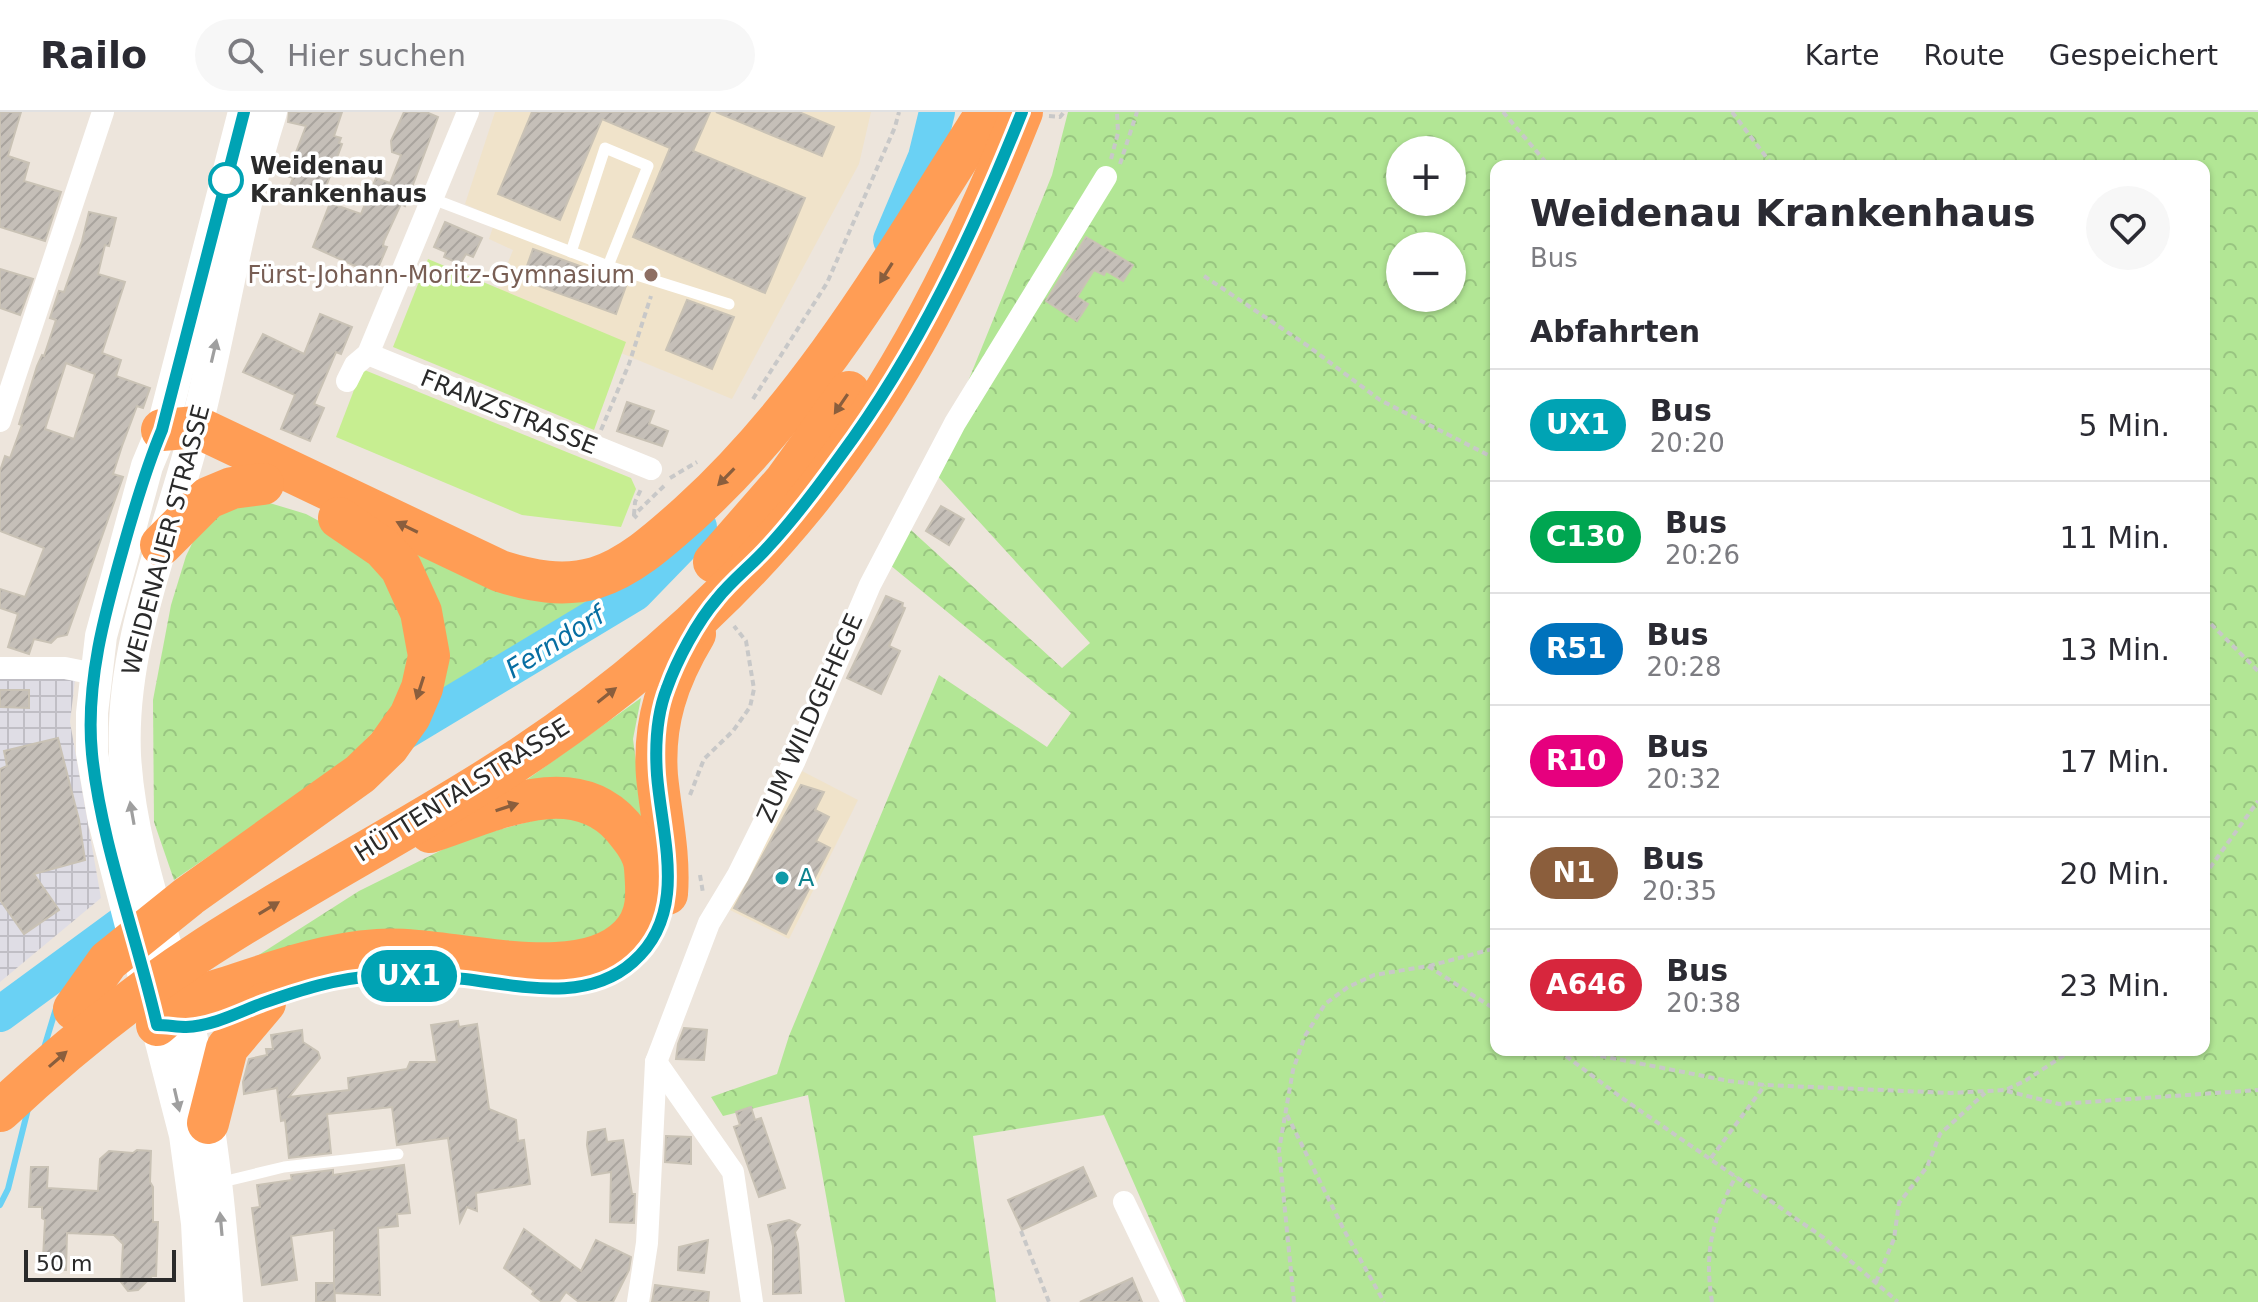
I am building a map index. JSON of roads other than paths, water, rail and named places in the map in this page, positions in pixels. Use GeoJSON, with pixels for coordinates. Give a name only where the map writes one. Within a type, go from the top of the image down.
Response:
{"type":"FeatureCollection","features":[{"type":"Feature","properties":{"kind":"highway"},"geometry":{"type":"LineString","coordinates":[[183,437],[524,578],[551,583],[597,577],[615,569],[665,536],[749,454],[823,365],[881,281],[987,112]]}},
{"type":"Feature","properties":{"kind":"highway","name":"HÜTTENTALSTRASSE"},"geometry":{"type":"LineString","coordinates":[[0,1073],[74,1009],[187,925],[493,742],[552,703],[606,661],[698,579],[785,481],[865,368],[908,295],[966,178],[993,112]]}},
{"type":"Feature","properties":{"kind":"highway","name":"HÜTTENTALSTRASSE"},"geometry":{"type":"LineString","coordinates":[[0,1111],[76,1043],[204,949],[507,767],[568,726],[723,611],[767,549],[807,502],[889,383],[931,313],[991,190],[1022,112]]}},
{"type":"Feature","properties":{"kind":"highway"},"geometry":{"type":"LineString","coordinates":[[74,1009],[108,961],[189,896],[360,774],[388,747],[410,716],[422,688],[429,656],[421,612],[401,568],[383,548],[338,517],[263,484],[183,437]]}},
{"type":"Feature","properties":{"kind":"highway"},"geometry":{"type":"LineString","coordinates":[[161,545],[208,498],[232,488],[263,484]]}},
{"type":"Feature","properties":{"kind":"highway"},"geometry":{"type":"LineString","coordinates":[[176,1019],[214,1021],[325,983],[376,976],[437,976],[546,990],[578,987],[608,979],[633,962],[655,938],[665,906],[669,864],[657,774],[657,723],[679,660],[723,611]]}},
{"type":"Feature","properties":{"kind":"highway"},"geometry":{"type":"LineString","coordinates":[[176,1019],[278,970],[333,956],[379,950],[435,951],[545,964],[569,964],[599,957],[621,946],[637,928],[646,906],[645,862],[633,838],[613,817],[581,800],[554,796],[523,802],[353,858]]}},
{"type":"Feature","properties":{"kind":"highway"},"geometry":{"type":"LineString","coordinates":[[208,1123],[227,1048],[265,1003]]}},
{"type":"Feature","properties":{"kind":"main road","name":"WEIDENAUER STRASSE"},"geometry":{"type":"LineString","coordinates":[[133,878],[125,723],[135,643],[161,545],[244,112]]}},
{"type":"Feature","properties":{"kind":"main road","name":"WEIDENAUER STRASSE"},"geometry":{"type":"LineString","coordinates":[[227,1302],[217,1183],[208,1123],[133,878],[104,821],[92,753],[95,674],[111,593],[147,466],[183,437],[271,112]]}},
{"type":"Feature","properties":{"kind":"main road","name":"WEIDENAUER STRASSE"},"geometry":{"type":"LineString","coordinates":[[176,1019],[185,1135],[197,1223],[201,1302]]}},
{"type":"Feature","properties":{"kind":"street"},"geometry":{"type":"LineString","coordinates":[[0,421],[103,112]]}},
{"type":"Feature","properties":{"kind":"street"},"geometry":{"type":"LineString","coordinates":[[347,381],[355,365],[368,354],[468,112]]}},
{"type":"Feature","properties":{"kind":"street","name":"ZUM WILDGEHEGE"},"geometry":{"type":"LineString","coordinates":[[638,1302],[647,1243],[656,1062],[709,923],[738,875],[795,760],[870,585],[955,423],[1106,177]]}},
{"type":"Feature","properties":{"kind":"street","name":"FRANZSTRASSE"},"geometry":{"type":"LineString","coordinates":[[368,354],[651,469]]}},
{"type":"Feature","properties":{"kind":"street"},"geometry":{"type":"LineString","coordinates":[[0,668],[65,668],[95,674]]}},
{"type":"Feature","properties":{"kind":"street"},"geometry":{"type":"LineString","coordinates":[[656,1062],[733,1172],[752,1302]]}},
{"type":"Feature","properties":{"kind":"street"},"geometry":{"type":"LineString","coordinates":[[1124,1202],[1172,1302]]}},
{"type":"Feature","properties":{"kind":"lane"},"geometry":{"type":"LineString","coordinates":[[571,252],[605,148],[648,166],[608,266]]}},
{"type":"Feature","properties":{"kind":"lane"},"geometry":{"type":"LineString","coordinates":[[433,199],[608,266],[729,304]]}},
{"type":"Feature","properties":{"kind":"lane"},"geometry":{"type":"LineString","coordinates":[[217,1183],[284,1167],[398,1154]]}},
{"type":"Feature","properties":{"kind":"waterway","name":"Ferndorf"},"geometry":{"type":"LineString","coordinates":[[891,240],[926,157],[937,112]]}},
{"type":"Feature","properties":{"kind":"waterway","name":"Ferndorf"},"geometry":{"type":"LineString","coordinates":[[394,738],[635,593],[699,527]]}},
{"type":"Feature","properties":{"kind":"waterway","name":"Ferndorf"},"geometry":{"type":"LineString","coordinates":[[0,1014],[150,904]]}},
{"type":"Feature","properties":{"kind":"waterway"},"geometry":{"type":"LineString","coordinates":[[63,991],[76,957]]}},
{"type":"Feature","properties":{"kind":"waterway"},"geometry":{"type":"LineString","coordinates":[[44,1048],[57,1005]]}},
{"type":"Feature","properties":{"kind":"waterway"},"geometry":{"type":"LineString","coordinates":[[0,1205],[8,1189],[28,1109]]}},
{"type":"Feature","properties":{"kind":"place","name":"Weidenau Krankenhaus"},"geometry":{"type":"Point","coordinates":[226,180]}},
{"type":"Feature","properties":{"kind":"place","name":"Fürst-Johann-Moritz-Gymnasium"},"geometry":{"type":"Point","coordinates":[651,275]}},
{"type":"Feature","properties":{"kind":"place","name":"A"},"geometry":{"type":"Point","coordinates":[782,878]}}]}
